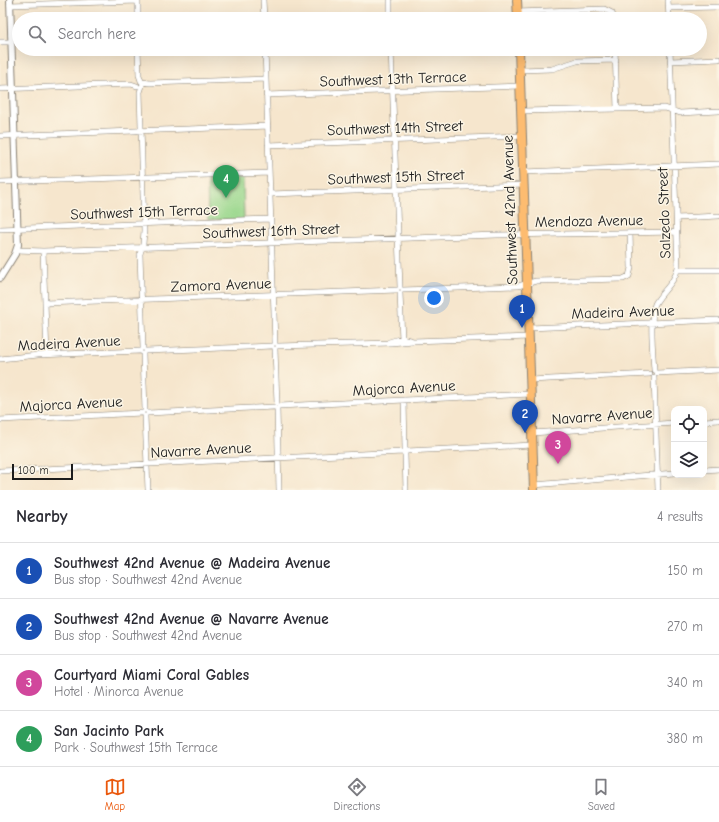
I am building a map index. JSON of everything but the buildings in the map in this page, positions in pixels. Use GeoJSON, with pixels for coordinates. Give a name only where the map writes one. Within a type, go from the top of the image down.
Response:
{"type":"FeatureCollection","features":[{"type":"Feature","properties":{"kind":"main road"},"geometry":{"type":"LineString","coordinates":[[517,0],[518,12]]}},
{"type":"Feature","properties":{"kind":"main road","name":"Southwest 42nd Avenue"},"geometry":{"type":"LineString","coordinates":[[519,56],[534,487]]}},
{"type":"Feature","properties":{"kind":"street"},"geometry":{"type":"LineString","coordinates":[[0,278],[17,250],[10,3],[138,0],[138,12]]}},
{"type":"Feature","properties":{"kind":"street"},"geometry":{"type":"LineString","coordinates":[[263,0],[264,12]]}},
{"type":"Feature","properties":{"kind":"street"},"geometry":{"type":"LineString","coordinates":[[390,0],[390,12]]}},
{"type":"Feature","properties":{"kind":"street"},"geometry":{"type":"LineString","coordinates":[[668,0],[668,12]]}},
{"type":"Feature","properties":{"kind":"street"},"geometry":{"type":"LineString","coordinates":[[668,8],[719,7]]}},
{"type":"Feature","properties":{"kind":"street"},"geometry":{"type":"LineString","coordinates":[[566,12],[602,9],[610,12]]}},
{"type":"Feature","properties":{"kind":"street"},"geometry":{"type":"LineString","coordinates":[[0,42],[11,38]]}},
{"type":"Feature","properties":{"kind":"street"},"geometry":{"type":"LineString","coordinates":[[138,56],[138,84],[140,92],[144,224],[144,240],[140,254],[141,300],[148,490]]}},
{"type":"Feature","properties":{"kind":"street"},"geometry":{"type":"LineString","coordinates":[[265,56],[280,490]]}},
{"type":"Feature","properties":{"kind":"street"},"geometry":{"type":"LineString","coordinates":[[391,56],[402,339],[413,341],[529,337]]}},
{"type":"Feature","properties":{"kind":"street"},"geometry":{"type":"LineString","coordinates":[[616,56],[617,109]]}},
{"type":"Feature","properties":{"kind":"street","name":"Salzedo Street"},"geometry":{"type":"LineString","coordinates":[[658,490],[653,314],[656,304],[672,281],[677,270],[677,218],[670,56]]}},
{"type":"Feature","properties":{"kind":"street"},"geometry":{"type":"LineString","coordinates":[[670,61],[719,59]]}},
{"type":"Feature","properties":{"kind":"street"},"geometry":{"type":"LineString","coordinates":[[520,70],[552,69],[577,61],[616,60]]}},
{"type":"Feature","properties":{"kind":"street"},"geometry":{"type":"LineString","coordinates":[[0,89],[266,79]]}},
{"type":"Feature","properties":{"kind":"street","name":"Southwest 13th Terrace"},"geometry":{"type":"LineString","coordinates":[[266,95],[520,86]]}},
{"type":"Feature","properties":{"kind":"street"},"geometry":{"type":"LineString","coordinates":[[521,111],[665,108],[680,113],[719,112]]}},
{"type":"Feature","properties":{"kind":"street"},"geometry":{"type":"LineString","coordinates":[[0,136],[268,126]]}},
{"type":"Feature","properties":{"kind":"street","name":"Southwest 14th Street"},"geometry":{"type":"LineString","coordinates":[[268,145],[522,136]]}},
{"type":"Feature","properties":{"kind":"street"},"geometry":{"type":"LineString","coordinates":[[523,172],[719,164]]}},
{"type":"Feature","properties":{"kind":"street"},"geometry":{"type":"LineString","coordinates":[[0,182],[142,178],[269,172]]}},
{"type":"Feature","properties":{"kind":"street","name":"Southwest 15th Street"},"geometry":{"type":"LineString","coordinates":[[270,194],[524,185]]}},
{"type":"Feature","properties":{"kind":"street"},"geometry":{"type":"LineString","coordinates":[[677,218],[719,216]]}},
{"type":"Feature","properties":{"kind":"street","name":"Southwest 15th Terrace"},"geometry":{"type":"LineString","coordinates":[[0,230],[271,219]]}},
{"type":"Feature","properties":{"kind":"street","name":"Mendoza Avenue"},"geometry":{"type":"LineString","coordinates":[[526,234],[677,232]]}},
{"type":"Feature","properties":{"kind":"street","name":"Zamora Avenue"},"geometry":{"type":"LineString","coordinates":[[45,303],[518,286],[536,281],[620,280],[629,276],[632,264],[630,233]]}},
{"type":"Feature","properties":{"kind":"street","name":"Southwest 16th Street"},"geometry":{"type":"LineString","coordinates":[[17,250],[43,251],[142,248],[526,234]]}},
{"type":"Feature","properties":{"kind":"street"},"geometry":{"type":"LineString","coordinates":[[43,251],[47,355]]}},
{"type":"Feature","properties":{"kind":"street"},"geometry":{"type":"LineString","coordinates":[[677,270],[719,270]]}},
{"type":"Feature","properties":{"kind":"street","name":"Madeira Avenue"},"geometry":{"type":"LineString","coordinates":[[529,328],[719,320]]}},
{"type":"Feature","properties":{"kind":"street","name":"Madeira Avenue"},"geometry":{"type":"LineString","coordinates":[[0,359],[47,355],[389,342],[402,339]]}},
{"type":"Feature","properties":{"kind":"street"},"geometry":{"type":"LineString","coordinates":[[530,380],[719,370]]}},
{"type":"Feature","properties":{"kind":"street","name":"Majorca Avenue"},"geometry":{"type":"LineString","coordinates":[[0,420],[531,394]]}},
{"type":"Feature","properties":{"kind":"street"},"geometry":{"type":"LineString","coordinates":[[404,400],[406,490]]}},
{"type":"Feature","properties":{"kind":"street"},"geometry":{"type":"LineString","coordinates":[[707,421],[719,420]]}},
{"type":"Feature","properties":{"kind":"street","name":"Navarre Avenue"},"geometry":{"type":"LineString","coordinates":[[532,433],[671,423]]}},
{"type":"Feature","properties":{"kind":"street","name":"Navarre Avenue"},"geometry":{"type":"LineString","coordinates":[[0,472],[532,445]]}},
{"type":"Feature","properties":{"kind":"street"},"geometry":{"type":"LineString","coordinates":[[707,470],[719,469]]}},
{"type":"Feature","properties":{"kind":"street"},"geometry":{"type":"LineString","coordinates":[[534,487],[671,473]]}},
{"type":"Feature","properties":{"kind":"green space"},"geometry":{"type":"Polygon","coordinates":[[[243,176],[244,219],[208,220],[207,178],[243,176]]]}},
{"type":"Feature","properties":{"kind":"place","name":"San Jacinto Park"},"geometry":{"type":"Point","coordinates":[226,198]}},
{"type":"Feature","properties":{"kind":"place","name":"Southwest 42nd Avenue @ Madeira Avenue"},"geometry":{"type":"Point","coordinates":[522,328]}},
{"type":"Feature","properties":{"kind":"place","name":"Southwest 42nd Avenue @ Navarre Avenue"},"geometry":{"type":"Point","coordinates":[525,433]}},
{"type":"Feature","properties":{"kind":"place","name":"Courtyard Miami Coral Gables"},"geometry":{"type":"Point","coordinates":[558,464]}}]}
